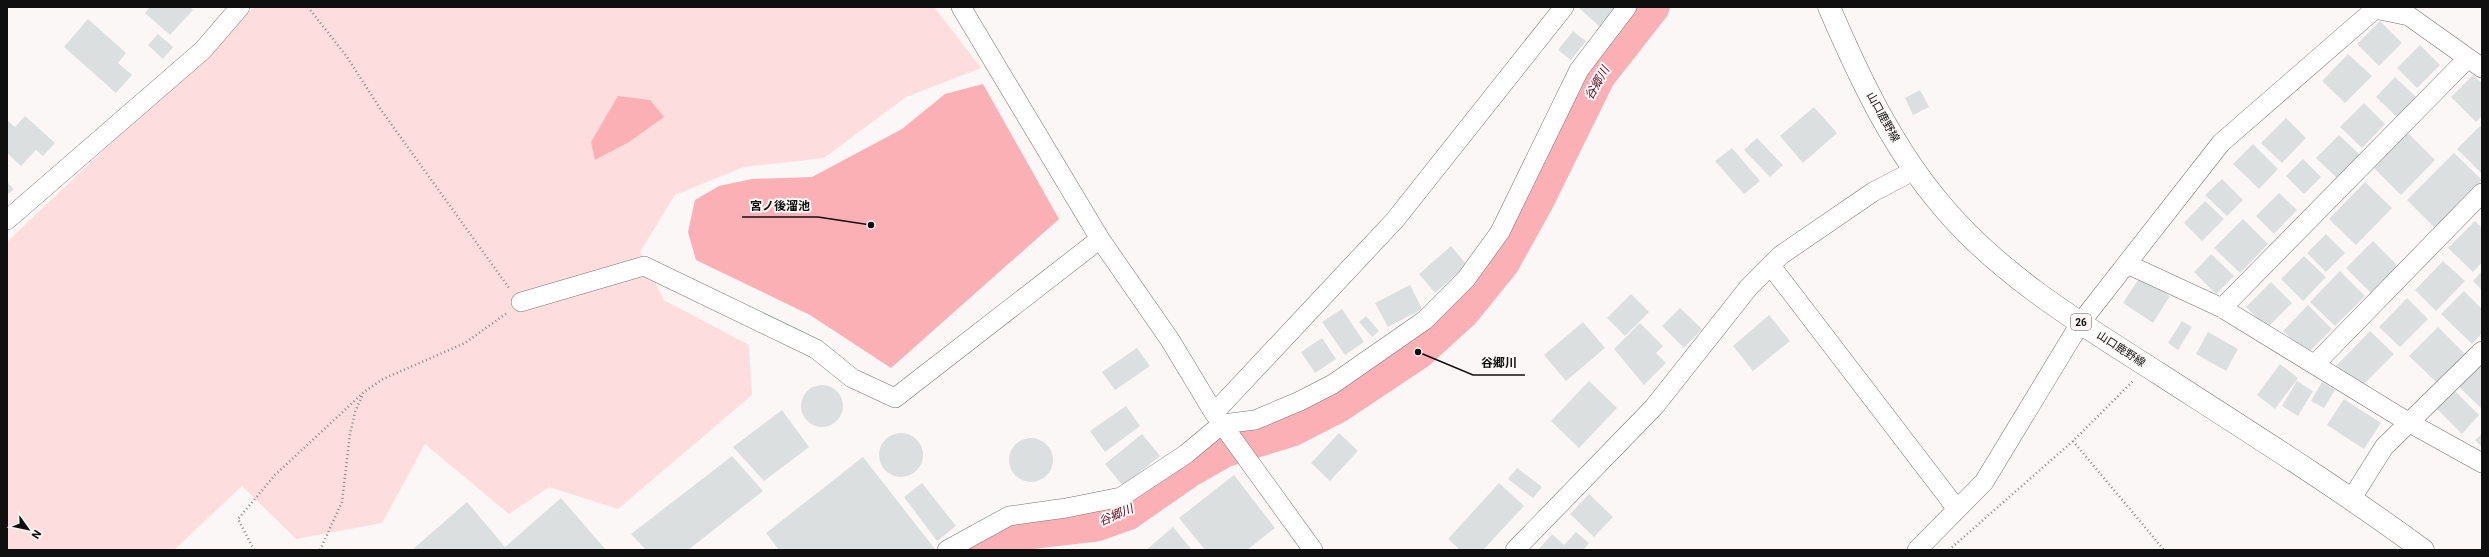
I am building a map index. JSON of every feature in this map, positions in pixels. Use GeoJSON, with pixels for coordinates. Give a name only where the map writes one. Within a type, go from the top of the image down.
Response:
{"type":"FeatureCollection","features":[{"type":"Feature","properties":{"kind":"main road","name":"山口鹿野線"},"geometry":{"type":"LineString","coordinates":[[1829,7],[1876,106],[1913,171],[1944,209],[1987,252],[2081,322],[2143,364],[2352,498],[2422,550]]}},
{"type":"Feature","properties":{"kind":"street"},"geometry":{"type":"LineString","coordinates":[[7,220],[203,50],[240,7]]}},
{"type":"Feature","properties":{"kind":"street"},"geometry":{"type":"LineString","coordinates":[[961,7],[1100,239],[1170,340],[1222,424],[1313,550]]}},
{"type":"Feature","properties":{"kind":"street"},"geometry":{"type":"LineString","coordinates":[[947,550],[1009,516],[1066,508],[1120,497],[1186,454],[1222,424],[1395,220],[1564,7]]}},
{"type":"Feature","properties":{"kind":"street"},"geometry":{"type":"LineString","coordinates":[[1222,424],[1255,420],[1300,401],[1333,384],[1425,320],[1466,279],[1500,232],[1579,70],[1627,7]]}},
{"type":"Feature","properties":{"kind":"street"},"geometry":{"type":"LineString","coordinates":[[1917,550],[1984,482],[2081,322],[2221,142],[2374,9],[2409,16],[2475,63],[2222,308]]}},
{"type":"Feature","properties":{"kind":"street"},"geometry":{"type":"LineString","coordinates":[[1515,550],[1654,407],[1749,287],[1781,255],[1841,212],[1913,171]]}},
{"type":"Feature","properties":{"kind":"street"},"geometry":{"type":"LineString","coordinates":[[2314,364],[2482,193]]}},
{"type":"Feature","properties":{"kind":"street"},"geometry":{"type":"LineString","coordinates":[[521,302],[644,266],[816,349],[852,378],[895,398],[1100,239]]}},
{"type":"Feature","properties":{"kind":"street"},"geometry":{"type":"LineString","coordinates":[[2127,264],[2222,308],[2408,422],[2482,463]]}},
{"type":"Feature","properties":{"kind":"street"},"geometry":{"type":"LineString","coordinates":[[1771,266],[1957,509]]}},
{"type":"Feature","properties":{"kind":"street"},"geometry":{"type":"LineString","coordinates":[[2352,498],[2384,447],[2482,351]]}},
{"type":"Feature","properties":{"kind":"path"},"geometry":{"type":"LineString","coordinates":[[254,550],[238,519],[275,475],[364,392],[383,379],[465,343],[521,302],[434,185],[347,57],[308,7]]}},
{"type":"Feature","properties":{"kind":"path"},"geometry":{"type":"LineString","coordinates":[[1949,550],[2073,441],[2134,380],[2143,364]]}},
{"type":"Feature","properties":{"kind":"path"},"geometry":{"type":"LineString","coordinates":[[320,550],[342,502],[350,434],[355,412],[364,392]]}},
{"type":"Feature","properties":{"kind":"path"},"geometry":{"type":"LineString","coordinates":[[2073,441],[2164,550]]}},
{"type":"Feature","properties":{"kind":"shaded area"},"geometry":{"type":"Polygon","coordinates":[[[254,7],[934,7],[981,68],[906,97],[824,158],[744,167],[675,195],[640,252],[664,300],[749,345],[752,395],[618,509],[549,487],[509,514],[425,444],[382,523],[296,539],[242,486],[174,550],[7,550],[7,242],[254,7]]]}},
{"type":"Feature","properties":{"kind":"shaded area"},"geometry":{"type":"Polygon","coordinates":[[[983,84],[1059,219],[891,368],[810,315],[696,260],[688,232],[695,200],[719,186],[752,179],[812,177],[902,129],[945,94],[983,84]]]}},
{"type":"Feature","properties":{"kind":"shaded area"},"geometry":{"type":"Polygon","coordinates":[[[618,96],[650,100],[664,117],[629,142],[595,160],[591,142],[618,96]]]}},
{"type":"Feature","properties":{"kind":"building"},"geometry":{"type":"Polygon","coordinates":[[[150,7],[190,7],[193,10],[170,35],[145,13],[150,7]]]}},
{"type":"Feature","properties":{"kind":"building"},"geometry":{"type":"Polygon","coordinates":[[[1578,7],[1617,7],[1600,27],[1578,7]]]}},
{"type":"Feature","properties":{"kind":"building"},"geometry":{"type":"Polygon","coordinates":[[[88,19],[126,53],[118,63],[132,75],[116,93],[64,47],[88,19]]]}},
{"type":"Feature","properties":{"kind":"building"},"geometry":{"type":"Polygon","coordinates":[[[2380,21],[2402,43],[2379,66],[2357,44],[2380,21]]]}},
{"type":"Feature","properties":{"kind":"building"},"geometry":{"type":"Polygon","coordinates":[[[1573,31],[1586,41],[1571,60],[1558,50],[1573,31]]]}},
{"type":"Feature","properties":{"kind":"building"},"geometry":{"type":"Polygon","coordinates":[[[158,34],[173,47],[163,59],[148,45],[158,34]]]}},
{"type":"Feature","properties":{"kind":"building"},"geometry":{"type":"Polygon","coordinates":[[[2420,45],[2440,65],[2417,88],[2397,68],[2420,45]]]}},
{"type":"Feature","properties":{"kind":"building"},"geometry":{"type":"Polygon","coordinates":[[[2348,54],[2372,76],[2345,103],[2322,81],[2348,54]]]}},
{"type":"Feature","properties":{"kind":"building"},"geometry":{"type":"Polygon","coordinates":[[[2473,75],[2482,83],[2482,116],[2476,122],[2451,97],[2473,75]]]}},
{"type":"Feature","properties":{"kind":"building"},"geometry":{"type":"Polygon","coordinates":[[[2395,77],[2416,97],[2397,117],[2376,97],[2395,77]]]}},
{"type":"Feature","properties":{"kind":"building"},"geometry":{"type":"Polygon","coordinates":[[[1920,90],[1929,107],[1913,115],[1905,98],[1920,90]]]}},
{"type":"Feature","properties":{"kind":"building"},"geometry":{"type":"Polygon","coordinates":[[[2364,103],[2385,124],[2362,148],[2340,127],[2364,103]]]}},
{"type":"Feature","properties":{"kind":"building"},"geometry":{"type":"Polygon","coordinates":[[[1814,107],[1837,133],[1803,163],[1780,136],[1814,107]]]}},
{"type":"Feature","properties":{"kind":"building"},"geometry":{"type":"Polygon","coordinates":[[[25,116],[55,143],[43,156],[36,150],[21,166],[7,153],[7,120],[15,127],[25,116]]]}},
{"type":"Feature","properties":{"kind":"building"},"geometry":{"type":"Polygon","coordinates":[[[2286,118],[2306,138],[2282,163],[2261,143],[2286,118]]]}},
{"type":"Feature","properties":{"kind":"building"},"geometry":{"type":"Polygon","coordinates":[[[2480,126],[2482,127],[2482,174],[2457,149],[2480,126]]]}},
{"type":"Feature","properties":{"kind":"building"},"geometry":{"type":"Polygon","coordinates":[[[2407,132],[2435,160],[2401,195],[2373,167],[2407,132]]]}},
{"type":"Feature","properties":{"kind":"building"},"geometry":{"type":"Polygon","coordinates":[[[2339,135],[2360,155],[2337,178],[2316,158],[2339,135]]]}},
{"type":"Feature","properties":{"kind":"building"},"geometry":{"type":"Polygon","coordinates":[[[1757,138],[1783,165],[1770,177],[1744,150],[1757,138]]]}},
{"type":"Feature","properties":{"kind":"building"},"geometry":{"type":"Polygon","coordinates":[[[2253,144],[2278,169],[2259,189],[2233,164],[2253,144]]]}},
{"type":"Feature","properties":{"kind":"building"},"geometry":{"type":"Polygon","coordinates":[[[1732,148],[1760,181],[1744,194],[1715,161],[1732,148]]]}},
{"type":"Feature","properties":{"kind":"building"},"geometry":{"type":"Polygon","coordinates":[[[2454,153],[2482,180],[2435,228],[2407,200],[2454,153]]]}},
{"type":"Feature","properties":{"kind":"building"},"geometry":{"type":"Polygon","coordinates":[[[2303,159],[2321,177],[2304,194],[2286,176],[2303,159]]]}},
{"type":"Feature","properties":{"kind":"building"},"geometry":{"type":"Polygon","coordinates":[[[2222,179],[2243,200],[2227,216],[2205,195],[2222,179]]]}},
{"type":"Feature","properties":{"kind":"building"},"geometry":{"type":"Polygon","coordinates":[[[7,182],[14,189],[7,195],[7,182]]]}},
{"type":"Feature","properties":{"kind":"building"},"geometry":{"type":"Polygon","coordinates":[[[2365,182],[2392,208],[2356,245],[2329,219],[2365,182]]]}},
{"type":"Feature","properties":{"kind":"building"},"geometry":{"type":"Polygon","coordinates":[[[2279,193],[2297,210],[2274,234],[2256,216],[2279,193]]]}},
{"type":"Feature","properties":{"kind":"building"},"geometry":{"type":"Polygon","coordinates":[[[2205,201],[2224,219],[2202,241],[2184,223],[2205,201]]]}},
{"type":"Feature","properties":{"kind":"building"},"geometry":{"type":"Polygon","coordinates":[[[2243,219],[2268,244],[2240,273],[2214,248],[2243,219]]]}},
{"type":"Feature","properties":{"kind":"building"},"geometry":{"type":"Polygon","coordinates":[[[2475,221],[2482,228],[2482,262],[2473,272],[2448,248],[2475,221]]]}},
{"type":"Feature","properties":{"kind":"building"},"geometry":{"type":"Polygon","coordinates":[[[2326,234],[2345,253],[2326,272],[2307,253],[2326,234]]]}},
{"type":"Feature","properties":{"kind":"building"},"geometry":{"type":"Polygon","coordinates":[[[2373,241],[2398,266],[2371,293],[2346,268],[2373,241]]]}},
{"type":"Feature","properties":{"kind":"building"},"geometry":{"type":"Polygon","coordinates":[[[1451,246],[1467,265],[1435,293],[1419,274],[1451,246]]]}},
{"type":"Feature","properties":{"kind":"building"},"geometry":{"type":"Polygon","coordinates":[[[2211,254],[2234,276],[2216,294],[2194,272],[2211,254]]]}},
{"type":"Feature","properties":{"kind":"building"},"geometry":{"type":"Polygon","coordinates":[[[2304,256],[2326,277],[2303,301],[2281,279],[2304,256]]]}},
{"type":"Feature","properties":{"kind":"building"},"geometry":{"type":"Polygon","coordinates":[[[2443,261],[2465,281],[2436,311],[2415,290],[2443,261]]]}},
{"type":"Feature","properties":{"kind":"building"},"geometry":{"type":"Polygon","coordinates":[[[2340,271],[2365,296],[2335,326],[2310,302],[2340,271]]]}},
{"type":"Feature","properties":{"kind":"building"},"geometry":{"type":"Polygon","coordinates":[[[2482,271],[2482,290],[2473,281],[2482,271]]]}},
{"type":"Feature","properties":{"kind":"building"},"geometry":{"type":"Polygon","coordinates":[[[2140,277],[2170,296],[2153,323],[2123,303],[2140,277]]]}},
{"type":"Feature","properties":{"kind":"building"},"geometry":{"type":"Polygon","coordinates":[[[2271,282],[2292,303],[2267,328],[2246,307],[2271,282]]]}},
{"type":"Feature","properties":{"kind":"building"},"geometry":{"type":"Polygon","coordinates":[[[1410,285],[1422,309],[1388,327],[1375,303],[1410,285]]]}},
{"type":"Feature","properties":{"kind":"building"},"geometry":{"type":"Polygon","coordinates":[[[2464,291],[2482,309],[2482,333],[2472,344],[2441,314],[2464,291]]]}},
{"type":"Feature","properties":{"kind":"building"},"geometry":{"type":"Polygon","coordinates":[[[1631,294],[1649,312],[1625,336],[1607,318],[1631,294]]]}},
{"type":"Feature","properties":{"kind":"building"},"geometry":{"type":"Polygon","coordinates":[[[2407,298],[2428,319],[2400,347],[2379,327],[2407,298]]]}},
{"type":"Feature","properties":{"kind":"building"},"geometry":{"type":"Polygon","coordinates":[[[2308,305],[2332,329],[2307,354],[2283,331],[2308,305]]]}},
{"type":"Feature","properties":{"kind":"building"},"geometry":{"type":"Polygon","coordinates":[[[1680,308],[1702,329],[1684,348],[1662,326],[1680,308]]]}},
{"type":"Feature","properties":{"kind":"building"},"geometry":{"type":"Polygon","coordinates":[[[1342,309],[1364,342],[1345,355],[1322,322],[1342,309]]]}},
{"type":"Feature","properties":{"kind":"building"},"geometry":{"type":"Polygon","coordinates":[[[1769,315],[1790,341],[1753,371],[1733,346],[1769,315]]]}},
{"type":"Feature","properties":{"kind":"building"},"geometry":{"type":"Polygon","coordinates":[[[1366,316],[1379,331],[1372,337],[1359,322],[1366,316]]]}},
{"type":"Feature","properties":{"kind":"building"},"geometry":{"type":"Polygon","coordinates":[[[2182,321],[2192,327],[2178,350],[2168,343],[2182,321]]]}},
{"type":"Feature","properties":{"kind":"building"},"geometry":{"type":"Polygon","coordinates":[[[1583,322],[1605,348],[1566,381],[1544,355],[1583,322]]]}},
{"type":"Feature","properties":{"kind":"building"},"geometry":{"type":"Polygon","coordinates":[[[1640,323],[1663,346],[1656,353],[1666,363],[1644,385],[1614,349],[1640,323]]]}},
{"type":"Feature","properties":{"kind":"building"},"geometry":{"type":"Polygon","coordinates":[[[2438,327],[2466,355],[2438,384],[2409,356],[2438,327]]]}},
{"type":"Feature","properties":{"kind":"building"},"geometry":{"type":"Polygon","coordinates":[[[2370,331],[2394,354],[2359,389],[2336,366],[2370,331]]]}},
{"type":"Feature","properties":{"kind":"building"},"geometry":{"type":"Polygon","coordinates":[[[2208,332],[2238,349],[2226,371],[2196,354],[2208,332]]]}},
{"type":"Feature","properties":{"kind":"building"},"geometry":{"type":"Polygon","coordinates":[[[1322,338],[1336,359],[1315,373],[1301,352],[1322,338]]]}},
{"type":"Feature","properties":{"kind":"building"},"geometry":{"type":"Polygon","coordinates":[[[1137,348],[1150,366],[1115,390],[1102,372],[1137,348]]]}},
{"type":"Feature","properties":{"kind":"building"},"geometry":{"type":"Polygon","coordinates":[[[2480,363],[2482,365],[2482,409],[2458,386],[2480,363]]]}},
{"type":"Feature","properties":{"kind":"building"},"geometry":{"type":"Polygon","coordinates":[[[2280,364],[2298,378],[2275,409],[2257,395],[2280,364]]]}},
{"type":"Feature","properties":{"kind":"building"},"geometry":{"type":"Polygon","coordinates":[[[1589,381],[1617,408],[1579,448],[1551,421],[1589,381]]]}},
{"type":"Feature","properties":{"kind":"building"},"geometry":{"type":"Polygon","coordinates":[[[2297,381],[2313,391],[2298,416],[2282,406],[2297,381]]]}},
{"type":"Feature","properties":{"kind":"building"},"geometry":{"type":"Polygon","coordinates":[[[2322,382],[2335,390],[2324,408],[2311,401],[2322,382]]]}},
{"type":"Feature","properties":{"kind":"building"},"geometry":{"type":"Polygon","coordinates":[[[822,385],[837,391],[843,406],[837,421],[822,427],[807,421],[801,406],[807,391],[822,385]]]}},
{"type":"Feature","properties":{"kind":"building"},"geometry":{"type":"Polygon","coordinates":[[[2455,391],[2479,415],[2462,434],[2437,409],[2455,391]]]}},
{"type":"Feature","properties":{"kind":"building"},"geometry":{"type":"Polygon","coordinates":[[[2344,399],[2381,423],[2364,449],[2327,425],[2344,399]]]}},
{"type":"Feature","properties":{"kind":"building"},"geometry":{"type":"Polygon","coordinates":[[[1126,406],[1140,426],[1105,452],[1090,431],[1126,406]]]}},
{"type":"Feature","properties":{"kind":"building"},"geometry":{"type":"Polygon","coordinates":[[[782,410],[809,447],[764,481],[733,447],[782,410]]]}},
{"type":"Feature","properties":{"kind":"building"},"geometry":{"type":"Polygon","coordinates":[[[901,433],[913,437],[919,443],[923,455],[919,467],[913,473],[901,477],[889,473],[883,467],[879,455],[883,443],[889,437],[901,433]]]}},
{"type":"Feature","properties":{"kind":"building"},"geometry":{"type":"Polygon","coordinates":[[[1339,433],[1358,451],[1330,481],[1311,463],[1339,433]]]}},
{"type":"Feature","properties":{"kind":"building"},"geometry":{"type":"Polygon","coordinates":[[[1142,434],[1160,456],[1123,486],[1105,464],[1142,434]]]}},
{"type":"Feature","properties":{"kind":"building"},"geometry":{"type":"Polygon","coordinates":[[[2482,434],[2482,447],[2475,440],[2482,434]]]}},
{"type":"Feature","properties":{"kind":"building"},"geometry":{"type":"Polygon","coordinates":[[[1027,438],[1035,438],[1040,439],[1047,444],[1052,451],[1052,469],[1047,476],[1040,481],[1027,482],[1019,479],[1012,472],[1009,464],[1009,456],[1012,448],[1019,441],[1027,438]]]}},
{"type":"Feature","properties":{"kind":"building"},"geometry":{"type":"Polygon","coordinates":[[[732,456],[763,491],[688,550],[646,550],[631,534],[732,456]]]}},
{"type":"Feature","properties":{"kind":"building"},"geometry":{"type":"Polygon","coordinates":[[[863,457],[935,549],[779,550],[766,533],[863,457]]]}},
{"type":"Feature","properties":{"kind":"building"},"geometry":{"type":"Polygon","coordinates":[[[1517,468],[1542,487],[1533,498],[1508,479],[1517,468]]]}},
{"type":"Feature","properties":{"kind":"building"},"geometry":{"type":"Polygon","coordinates":[[[1234,475],[1275,528],[1247,550],[1205,550],[1179,518],[1234,475]]]}},
{"type":"Feature","properties":{"kind":"building"},"geometry":{"type":"Polygon","coordinates":[[[922,483],[956,526],[937,541],[904,497],[922,483]]]}},
{"type":"Feature","properties":{"kind":"building"},"geometry":{"type":"Polygon","coordinates":[[[1499,483],[1524,506],[1483,550],[1460,550],[1448,539],[1499,483]]]}},
{"type":"Feature","properties":{"kind":"building"},"geometry":{"type":"Polygon","coordinates":[[[1589,494],[1613,517],[1594,537],[1570,514],[1589,494]]]}},
{"type":"Feature","properties":{"kind":"building"},"geometry":{"type":"Polygon","coordinates":[[[561,498],[606,550],[412,550],[467,502],[505,547],[561,498]]]}},
{"type":"Feature","properties":{"kind":"building"},"geometry":{"type":"Polygon","coordinates":[[[1173,527],[1192,550],[1146,550],[1173,527]]]}},
{"type":"Feature","properties":{"kind":"building"},"geometry":{"type":"Polygon","coordinates":[[[1576,532],[1589,543],[1583,550],[1538,550],[1552,534],[1564,545],[1576,532]]]}},
{"type":"Feature","properties":{"kind":"waterway","name":"谷郷川"},"geometry":{"type":"LineString","coordinates":[[980,550],[989,543],[1018,533],[1096,524],[1127,513],[1189,470],[1224,450],[1292,429],[1337,406],[1418,352],[1463,311],[1502,263],[1537,200],[1598,76],[1652,7]]}},
{"type":"Feature","properties":{"kind":"place","name":"宮ノ後溜池"},"geometry":{"type":"Point","coordinates":[871,225]}},
{"type":"Feature","properties":{"kind":"place","name":"谷郷川"},"geometry":{"type":"Point","coordinates":[1418,352]}}]}
